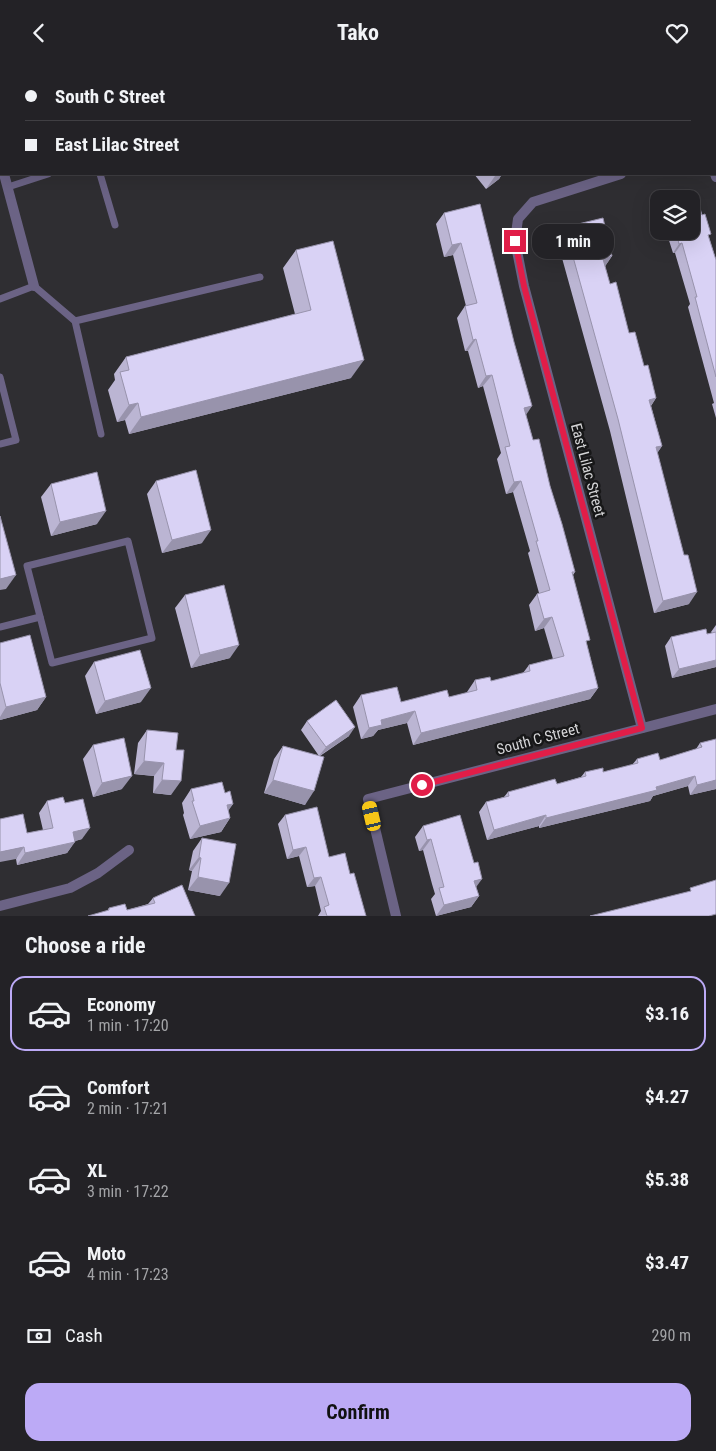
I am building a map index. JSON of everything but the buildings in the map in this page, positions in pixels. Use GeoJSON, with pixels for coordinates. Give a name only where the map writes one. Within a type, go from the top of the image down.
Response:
{"type":"FeatureCollection","features":[{"type":"Feature","properties":{"kind":"street"},"geometry":{"type":"LineString","coordinates":[[4,175],[34,286]]}},
{"type":"Feature","properties":{"kind":"street","name":"East Lilac Street"},"geometry":{"type":"LineString","coordinates":[[619,175],[533,202],[518,219],[515,241],[524,286],[642,728]]}},
{"type":"Feature","properties":{"kind":"street","name":"South C Street"},"geometry":{"type":"LineString","coordinates":[[396,916],[368,799],[716,709]]}},
{"type":"Feature","properties":{"kind":"street"},"geometry":{"type":"LineString","coordinates":[[0,906],[70,888],[98,873],[129,850]]}},
{"type":"Feature","properties":{"kind":"lane"},"geometry":{"type":"LineString","coordinates":[[8,187],[45,175]]}},
{"type":"Feature","properties":{"kind":"lane"},"geometry":{"type":"LineString","coordinates":[[100,175],[115,225]]}},
{"type":"Feature","properties":{"kind":"lane"},"geometry":{"type":"LineString","coordinates":[[75,321],[260,277]]}},
{"type":"Feature","properties":{"kind":"lane"},"geometry":{"type":"LineString","coordinates":[[0,299],[34,286],[75,321],[101,434]]}},
{"type":"Feature","properties":{"kind":"lane"},"geometry":{"type":"LineString","coordinates":[[0,377],[16,440],[0,444]]}},
{"type":"Feature","properties":{"kind":"lane"},"geometry":{"type":"LineString","coordinates":[[128,541],[152,637],[52,663],[40,617],[27,566],[128,541]]}},
{"type":"Feature","properties":{"kind":"lane"},"geometry":{"type":"LineString","coordinates":[[0,627],[40,617]]}},
{"type":"Feature","properties":{"kind":"route"},"geometry":{"type":"LineString","coordinates":[[422,785],[642,728],[524,286],[515,241]]}}]}
